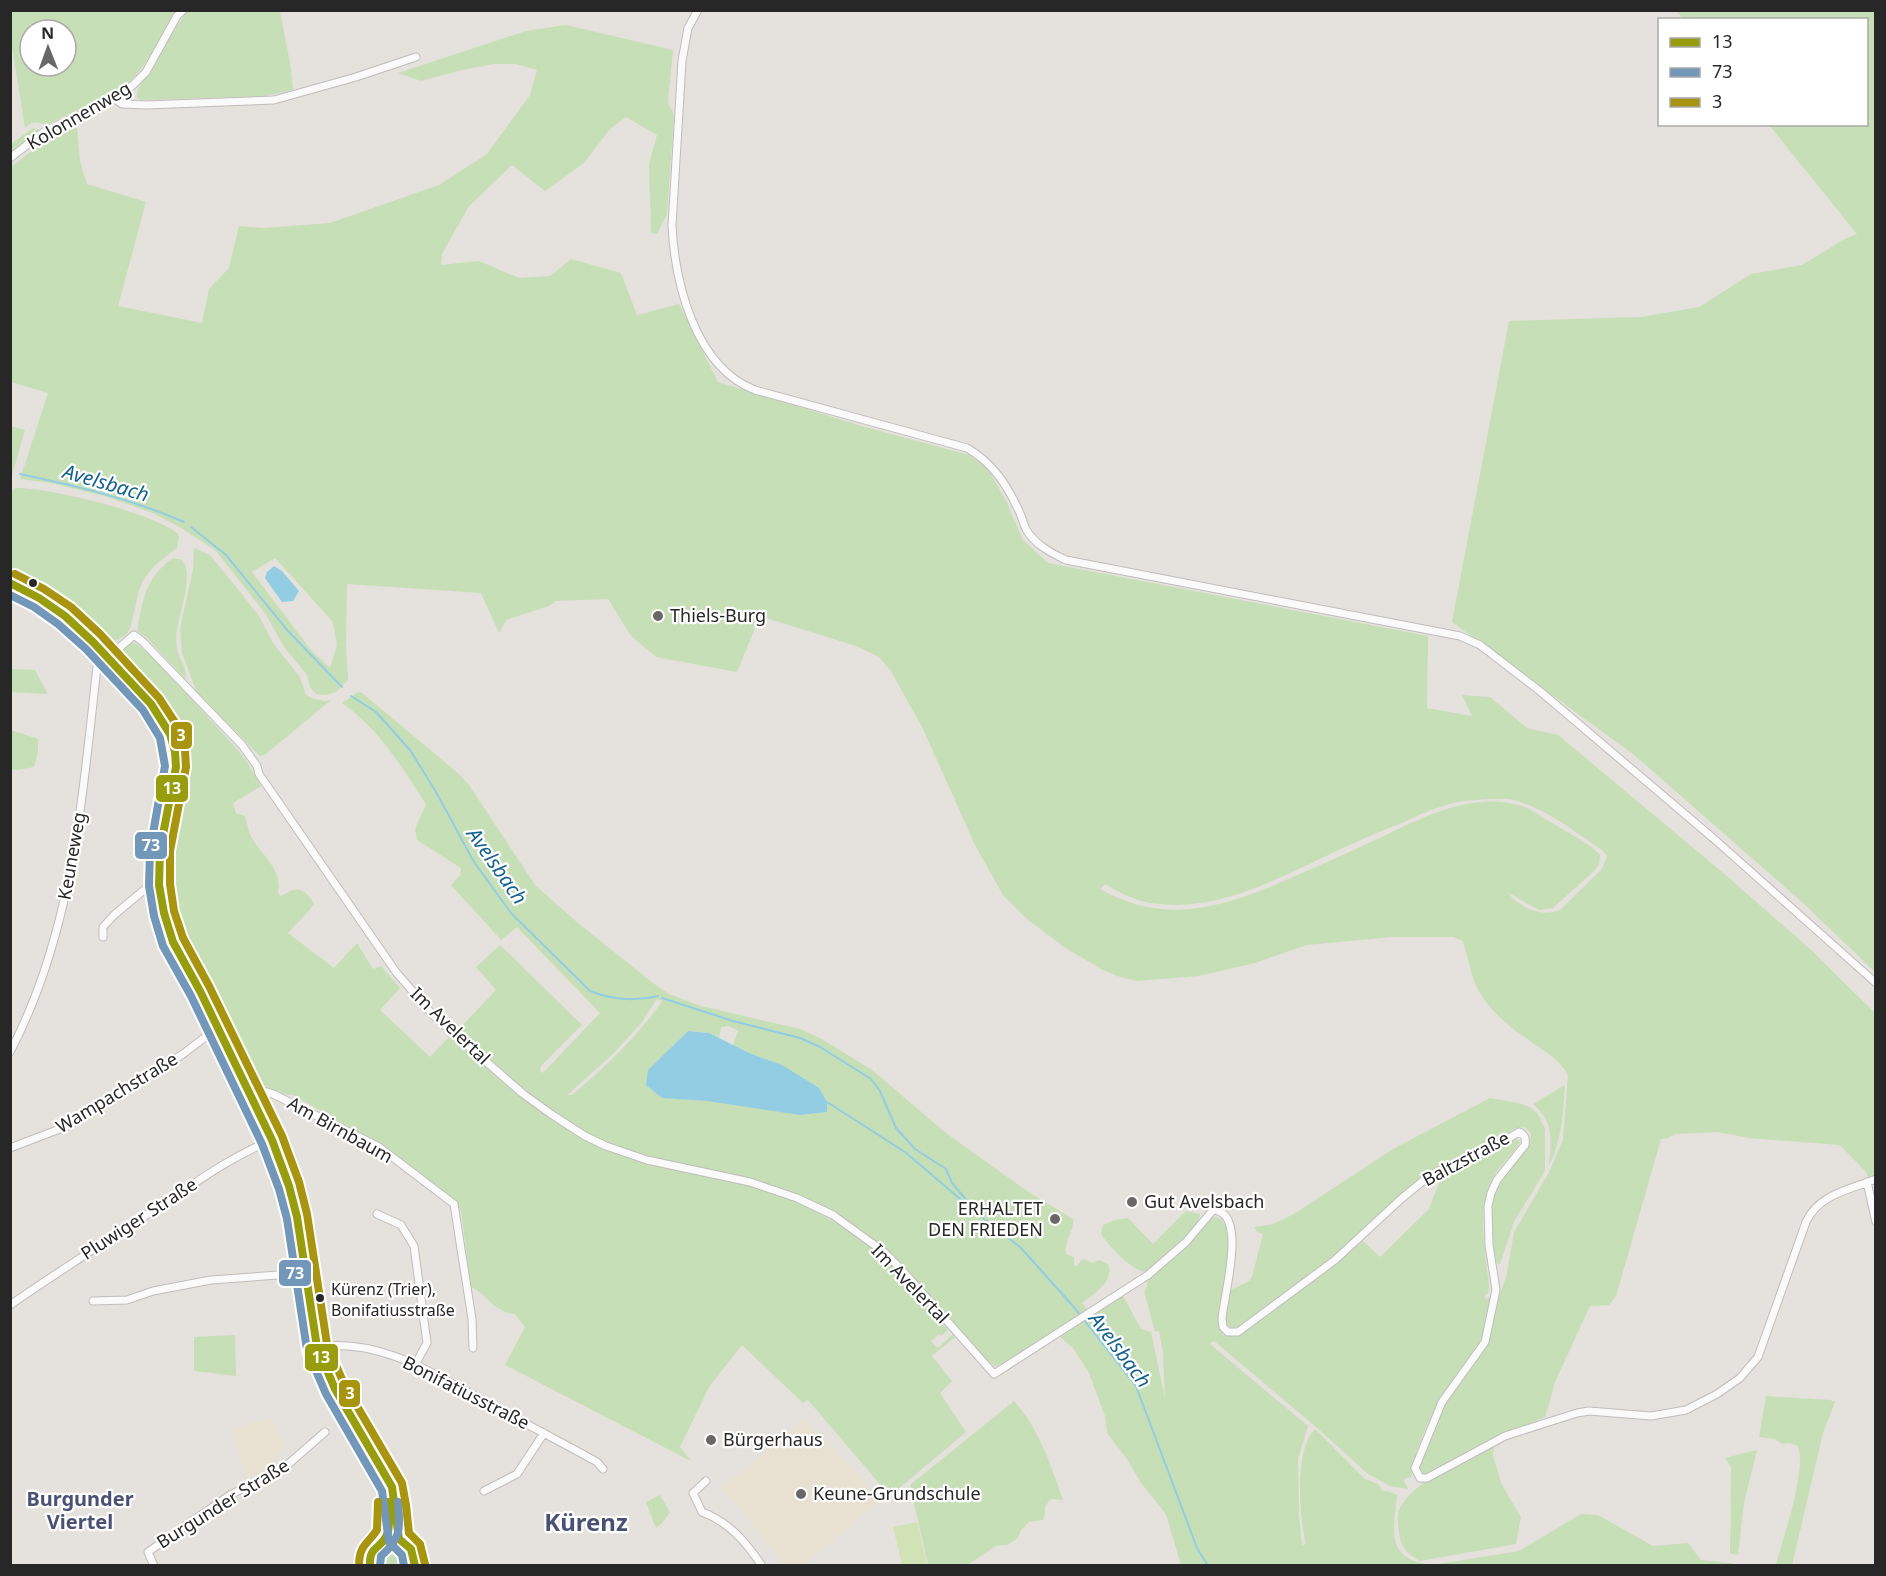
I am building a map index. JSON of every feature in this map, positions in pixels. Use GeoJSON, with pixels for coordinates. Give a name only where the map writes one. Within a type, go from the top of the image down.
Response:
{"type":"FeatureCollection","features":[{"type":"Feature","properties":{"kind":"main road"},"geometry":{"type":"LineString","coordinates":[[10,583],[39,598],[65,616],[108,657],[159,715],[173,742],[176,767],[160,850],[159,885],[164,913],[173,942],[272,1140],[293,1203],[317,1347],[323,1365],[394,1493],[399,1539],[411,1549],[415,1565]]}},
{"type":"Feature","properties":{"kind":"main road"},"geometry":{"type":"LineString","coordinates":[[370,1566],[369,1557],[372,1549],[384,1539],[388,1526],[385,1474]]}},
{"type":"Feature","properties":{"kind":"main road"},"geometry":{"type":"LineString","coordinates":[[384,1539],[399,1539]]}},
{"type":"Feature","properties":{"kind":"street","name":"Kolonnenweg"},"geometry":{"type":"LineString","coordinates":[[10,158],[45,132],[115,99],[134,85],[146,72],[183,10]]}},
{"type":"Feature","properties":{"kind":"street"},"geometry":{"type":"LineString","coordinates":[[698,10],[688,28],[682,61],[672,226],[673,252],[683,297],[702,341],[720,367],[732,378],[755,390],[967,448],[983,457],[996,471],[1032,536],[1050,553],[1066,560],[1471,640],[1494,654],[1541,692],[1713,838],[1875,983]]}},
{"type":"Feature","properties":{"kind":"street"},"geometry":{"type":"LineString","coordinates":[[115,99],[122,104],[146,105],[274,100],[416,57]]}},
{"type":"Feature","properties":{"kind":"street","name":"Im Avelertal"},"geometry":{"type":"LineString","coordinates":[[108,657],[134,635],[242,745],[257,766],[259,774],[396,972],[433,1015],[522,1093],[585,1136],[606,1146],[647,1160],[750,1182],[797,1198],[833,1215],[884,1252],[994,1374]]}},
{"type":"Feature","properties":{"kind":"street","name":"Keuneweg"},"geometry":{"type":"LineString","coordinates":[[10,1052],[35,1000],[62,917],[79,829],[97,667],[108,657]]}},
{"type":"Feature","properties":{"kind":"street"},"geometry":{"type":"LineString","coordinates":[[103,937],[103,927],[114,915],[144,890],[159,885]]}},
{"type":"Feature","properties":{"kind":"street","name":"Wampachstraße"},"geometry":{"type":"LineString","coordinates":[[10,1148],[70,1125],[183,1054],[217,1028]]}},
{"type":"Feature","properties":{"kind":"street","name":"Am Birnbaum"},"geometry":{"type":"LineString","coordinates":[[249,1091],[258,1089],[273,1094],[379,1147],[453,1204],[472,1319],[473,1348]]}},
{"type":"Feature","properties":{"kind":"street","name":"Baltzstraße"},"geometry":{"type":"LineString","coordinates":[[994,1374],[1148,1275],[1186,1242],[1213,1210],[1219,1210],[1224,1214],[1233,1237],[1232,1257],[1223,1302],[1222,1325],[1228,1332],[1238,1332],[1335,1260],[1429,1176],[1456,1162],[1489,1150],[1519,1132],[1524,1134],[1525,1145],[1497,1180],[1488,1206],[1489,1245],[1496,1290],[1485,1342],[1442,1402],[1427,1434],[1415,1468],[1420,1478],[1427,1478],[1505,1436],[1577,1413],[1589,1411],[1651,1416],[1686,1410],[1733,1384],[1758,1357],[1810,1214],[1816,1206],[1828,1198],[1875,1179]]}},
{"type":"Feature","properties":{"kind":"street","name":"Pluwiger Straße"},"geometry":{"type":"LineString","coordinates":[[10,1305],[206,1176],[245,1152],[272,1140]]}},
{"type":"Feature","properties":{"kind":"street"},"geometry":{"type":"LineString","coordinates":[[1867,1182],[1875,1222]]}},
{"type":"Feature","properties":{"kind":"street"},"geometry":{"type":"LineString","coordinates":[[377,1214],[402,1225],[414,1246],[427,1343],[416,1364]]}},
{"type":"Feature","properties":{"kind":"street"},"geometry":{"type":"LineString","coordinates":[[93,1301],[127,1300],[153,1291],[211,1280],[306,1273]]}},
{"type":"Feature","properties":{"kind":"street","name":"Bonifatiusstraße"},"geometry":{"type":"LineString","coordinates":[[317,1347],[333,1344],[377,1350],[416,1364],[597,1462],[603,1469]]}},
{"type":"Feature","properties":{"kind":"street","name":"Burgunder Straße"},"geometry":{"type":"LineString","coordinates":[[154,1566],[148,1552],[230,1495],[285,1467],[325,1432]]}},
{"type":"Feature","properties":{"kind":"street","name":"Bonifatiusstraße"},"geometry":{"type":"LineString","coordinates":[[484,1491],[517,1474],[544,1433]]}},
{"type":"Feature","properties":{"kind":"street"},"geometry":{"type":"LineString","coordinates":[[706,1481],[693,1493],[702,1512],[716,1517],[736,1532],[762,1566]]}},
{"type":"Feature","properties":{"kind":"shaded area"},"geometry":{"type":"Polygon","coordinates":[[[270,1417],[285,1448],[272,1458],[275,1466],[247,1478],[231,1430],[270,1417]]]}},
{"type":"Feature","properties":{"kind":"shaded area","name":"Keune-Grundschule"},"geometry":{"type":"Polygon","coordinates":[[[805,1419],[881,1500],[804,1565],[784,1565],[721,1488],[805,1419]]]}},
{"type":"Feature","properties":{"kind":"green space"},"geometry":{"type":"Polygon","coordinates":[[[10,11],[177,11],[144,65],[116,92],[46,125],[35,122],[25,128],[11,40],[10,11]]]}},
{"type":"Feature","properties":{"kind":"green space"},"geometry":{"type":"Polygon","coordinates":[[[187,11],[280,11],[293,90],[265,96],[141,100],[137,98],[138,88],[187,11]]]}},
{"type":"Feature","properties":{"kind":"green space"},"geometry":{"type":"Polygon","coordinates":[[[1677,11],[1875,11],[1875,972],[1803,903],[1633,754],[1452,622],[1509,321],[1641,317],[1699,307],[1751,274],[1802,265],[1857,234],[1770,126],[1868,126],[1868,18],[1682,18],[1677,11]]]}},
{"type":"Feature","properties":{"kind":"green space"},"geometry":{"type":"Polygon","coordinates":[[[566,25],[673,50],[668,102],[674,115],[667,214],[657,234],[651,233],[649,165],[657,135],[626,117],[610,129],[584,163],[545,191],[512,165],[469,206],[442,254],[441,265],[479,261],[519,278],[550,276],[571,259],[621,273],[637,315],[679,304],[718,382],[865,427],[969,455],[988,469],[1006,501],[1023,540],[1048,563],[1428,636],[1427,708],[1472,716],[1462,695],[1490,697],[1527,728],[1558,735],[1810,949],[1875,1013],[1875,1174],[1868,1177],[1840,1145],[1749,1138],[1717,1132],[1676,1134],[1661,1139],[1616,1296],[1609,1305],[1590,1306],[1555,1382],[1545,1417],[1499,1437],[1434,1472],[1423,1475],[1419,1462],[1445,1392],[1424,1434],[1411,1478],[1406,1478],[1404,1481],[1408,1489],[1390,1486],[1368,1474],[1214,1341],[1210,1344],[1308,1426],[1298,1459],[1302,1545],[1306,1544],[1300,1501],[1301,1467],[1308,1439],[1315,1429],[1365,1479],[1378,1484],[1383,1491],[1397,1495],[1394,1531],[1399,1549],[1405,1556],[1416,1562],[1431,1565],[1181,1565],[1166,1514],[1141,1483],[1127,1459],[1107,1433],[1105,1416],[1089,1373],[1073,1348],[1060,1337],[1123,1296],[1141,1329],[1151,1332],[1165,1398],[1163,1354],[1159,1331],[1155,1332],[1144,1291],[1148,1279],[1192,1240],[1209,1219],[1215,1217],[1221,1219],[1229,1232],[1229,1254],[1219,1326],[1223,1335],[1236,1336],[1325,1272],[1363,1241],[1380,1257],[1429,1209],[1441,1177],[1456,1167],[1496,1152],[1514,1139],[1519,1140],[1520,1143],[1494,1176],[1488,1189],[1483,1216],[1489,1287],[1484,1297],[1486,1299],[1490,1297],[1485,1319],[1490,1319],[1506,1278],[1514,1232],[1548,1174],[1563,1140],[1568,1075],[1555,1059],[1512,1028],[1489,1006],[1474,981],[1463,941],[1453,937],[1392,937],[1307,945],[1255,963],[1199,976],[1137,981],[1117,976],[1064,947],[1027,919],[1003,895],[976,847],[923,729],[891,671],[879,657],[856,646],[760,616],[737,672],[656,657],[631,636],[608,599],[556,601],[549,606],[506,620],[499,633],[481,593],[347,584],[348,680],[336,692],[326,695],[316,694],[310,687],[307,675],[284,647],[265,613],[215,550],[153,513],[104,496],[51,483],[20,479],[48,393],[11,382],[11,167],[59,130],[77,128],[80,161],[87,184],[146,202],[118,306],[202,323],[209,289],[229,268],[239,226],[263,228],[330,223],[439,185],[487,154],[530,95],[537,70],[516,64],[493,64],[421,81],[398,73],[526,31],[566,25]],[[275,558],[252,572],[311,650],[330,668],[337,645],[333,622],[275,558]],[[1509,799],[1472,800],[1438,808],[1359,840],[1251,890],[1202,903],[1177,905],[1151,903],[1121,893],[1105,884],[1100,889],[1126,901],[1152,908],[1177,910],[1201,908],[1250,895],[1275,885],[1434,813],[1468,804],[1502,802],[1529,809],[1581,840],[1600,855],[1599,865],[1592,873],[1553,908],[1539,910],[1507,892],[1518,903],[1532,910],[1546,913],[1561,909],[1602,869],[1607,856],[1602,850],[1546,813],[1509,799]]]}},
{"type":"Feature","properties":{"kind":"green space"},"geometry":{"type":"Polygon","coordinates":[[[33,128],[41,131],[11,153],[11,144],[33,128]]]}},
{"type":"Feature","properties":{"kind":"green space"},"geometry":{"type":"Polygon","coordinates":[[[10,426],[25,430],[11,479],[10,426]]]}},
{"type":"Feature","properties":{"kind":"green space"},"geometry":{"type":"Polygon","coordinates":[[[13,489],[52,492],[100,503],[145,517],[177,533],[179,537],[177,548],[154,566],[144,579],[139,590],[131,626],[126,635],[109,644],[39,583],[11,572],[11,496],[13,489]]]}},
{"type":"Feature","properties":{"kind":"green space"},"geometry":{"type":"Polygon","coordinates":[[[194,548],[210,555],[259,616],[273,643],[300,677],[306,695],[314,699],[331,700],[266,754],[260,756],[197,693],[182,653],[180,629],[193,569],[194,548]]]}},
{"type":"Feature","properties":{"kind":"green space"},"geometry":{"type":"Polygon","coordinates":[[[173,558],[182,560],[187,574],[176,638],[178,653],[185,669],[185,679],[146,637],[137,631],[144,599],[151,581],[156,573],[173,558]]]}},
{"type":"Feature","properties":{"kind":"green space"},"geometry":{"type":"Polygon","coordinates":[[[130,642],[137,644],[154,658],[236,748],[261,786],[233,803],[236,813],[245,816],[250,834],[274,869],[280,896],[292,890],[300,890],[309,896],[314,904],[288,933],[334,968],[357,943],[373,969],[381,966],[400,988],[380,1010],[430,1057],[450,1036],[507,1084],[509,1076],[457,1031],[496,990],[476,967],[500,945],[582,1025],[541,1066],[540,1071],[543,1073],[600,1013],[517,927],[501,940],[451,885],[461,874],[461,868],[417,840],[415,829],[426,804],[379,737],[342,703],[358,692],[459,774],[469,785],[535,885],[653,983],[669,994],[701,1006],[800,1029],[820,1038],[872,1070],[946,1133],[1027,1191],[1073,1219],[1066,1254],[1074,1257],[1074,1266],[1077,1266],[1082,1259],[1093,1263],[1099,1260],[1108,1264],[1109,1270],[1109,1276],[1102,1286],[1082,1303],[1088,1310],[1004,1363],[995,1366],[985,1359],[901,1263],[835,1212],[793,1194],[796,1201],[851,1232],[882,1255],[902,1274],[933,1308],[931,1311],[948,1330],[931,1341],[938,1348],[953,1334],[955,1337],[932,1356],[952,1381],[940,1393],[966,1432],[890,1496],[808,1400],[803,1403],[742,1345],[709,1387],[680,1447],[691,1461],[505,1365],[525,1327],[515,1314],[497,1307],[471,1287],[461,1211],[458,1204],[429,1183],[421,1173],[387,1149],[293,1095],[284,1094],[257,1082],[243,1067],[176,929],[168,901],[166,860],[182,783],[182,756],[166,710],[122,658],[124,648],[130,642]],[[657,999],[642,1022],[613,1054],[567,1095],[572,1095],[584,1085],[629,1042],[659,1006],[662,1001],[657,999]],[[729,1026],[721,1027],[719,1038],[709,1033],[688,1031],[648,1070],[662,1098],[707,1101],[782,1065],[733,1045],[738,1031],[729,1026]]]}},
{"type":"Feature","properties":{"kind":"green space"},"geometry":{"type":"Polygon","coordinates":[[[10,669],[35,670],[48,694],[11,692],[10,669]]]}},
{"type":"Feature","properties":{"kind":"green space"},"geometry":{"type":"Polygon","coordinates":[[[11,730],[38,739],[38,752],[34,767],[11,769],[11,730]]]}},
{"type":"Feature","properties":{"kind":"green space"},"geometry":{"type":"Polygon","coordinates":[[[1565,1085],[1559,1137],[1549,1166],[1550,1132],[1545,1118],[1533,1104],[1565,1085]]]}},
{"type":"Feature","properties":{"kind":"green space"},"geometry":{"type":"Polygon","coordinates":[[[1490,1098],[1530,1107],[1538,1114],[1545,1129],[1545,1171],[1514,1222],[1500,1264],[1497,1263],[1494,1252],[1492,1199],[1497,1185],[1529,1145],[1531,1135],[1524,1127],[1514,1129],[1487,1147],[1434,1169],[1411,1186],[1336,1255],[1239,1327],[1233,1328],[1227,1325],[1225,1314],[1229,1291],[1249,1281],[1252,1277],[1263,1234],[1257,1232],[1254,1227],[1273,1224],[1294,1214],[1393,1149],[1490,1098]]]}},
{"type":"Feature","properties":{"kind":"green space"},"geometry":{"type":"Polygon","coordinates":[[[1186,1211],[1200,1214],[1193,1229],[1168,1255],[1144,1272],[1126,1261],[1101,1234],[1103,1225],[1128,1218],[1153,1244],[1186,1211]]]}},
{"type":"Feature","properties":{"kind":"green space"},"geometry":{"type":"Polygon","coordinates":[[[235,1335],[236,1376],[194,1371],[194,1337],[235,1335]]]}},
{"type":"Feature","properties":{"kind":"green space"},"geometry":{"type":"Polygon","coordinates":[[[1766,1396],[1835,1402],[1823,1433],[1792,1565],[1776,1565],[1797,1487],[1800,1457],[1798,1446],[1759,1437],[1766,1396]]]}},
{"type":"Feature","properties":{"kind":"green space"},"geometry":{"type":"Polygon","coordinates":[[[1014,1401],[1037,1435],[1063,1500],[1051,1499],[1045,1506],[1043,1520],[1029,1522],[1021,1530],[1017,1539],[1007,1545],[996,1546],[967,1565],[928,1565],[910,1485],[1014,1401]]]}},
{"type":"Feature","properties":{"kind":"green space"},"geometry":{"type":"Polygon","coordinates":[[[1494,1446],[1493,1456],[1502,1485],[1521,1517],[1516,1544],[1420,1561],[1412,1556],[1401,1542],[1398,1527],[1399,1510],[1405,1499],[1440,1472],[1494,1446]]]}},
{"type":"Feature","properties":{"kind":"green space"},"geometry":{"type":"Polygon","coordinates":[[[1757,1450],[1744,1502],[1738,1555],[1730,1553],[1731,1467],[1725,1458],[1757,1450]]]}},
{"type":"Feature","properties":{"kind":"green space"},"geometry":{"type":"Polygon","coordinates":[[[660,1495],[670,1512],[656,1528],[646,1502],[660,1495]]]}},
{"type":"Feature","properties":{"kind":"green space"},"geometry":{"type":"Polygon","coordinates":[[[1581,1514],[1598,1515],[1653,1546],[1688,1543],[1701,1560],[1736,1565],[1432,1565],[1519,1551],[1581,1514]]]}},
{"type":"Feature","properties":{"kind":"green space"},"geometry":{"type":"Polygon","coordinates":[[[917,1522],[927,1565],[902,1565],[893,1527],[917,1522]]]}},
{"type":"Feature","properties":{"kind":"green space"},"geometry":{"type":"Polygon","coordinates":[[[388,1545],[397,1546],[403,1550],[408,1565],[375,1566],[377,1553],[388,1545]]]}},
{"type":"Feature","properties":{"kind":"water"},"geometry":{"type":"Polygon","coordinates":[[[274,566],[282,571],[299,591],[293,601],[282,602],[265,578],[267,572],[274,566]]]}},
{"type":"Feature","properties":{"kind":"water"},"geometry":{"type":"Polygon","coordinates":[[[688,1031],[709,1033],[749,1053],[782,1065],[819,1088],[827,1102],[827,1112],[800,1115],[707,1101],[662,1098],[646,1085],[648,1070],[688,1031]]]}},
{"type":"Feature","properties":{"kind":"waterway","name":"Avelsbach"},"geometry":{"type":"LineString","coordinates":[[20,474],[83,488],[184,522]]}},
{"type":"Feature","properties":{"kind":"waterway","name":"Avelsbach"},"geometry":{"type":"LineString","coordinates":[[191,527],[226,555],[288,631],[342,687]]}},
{"type":"Feature","properties":{"kind":"waterway","name":"Avelsbach"},"geometry":{"type":"LineString","coordinates":[[351,696],[376,712],[410,750],[474,862],[511,913],[590,991],[624,999],[658,996]]}},
{"type":"Feature","properties":{"kind":"waterway","name":"Avelsbach"},"geometry":{"type":"LineString","coordinates":[[662,998],[733,1021],[800,1038],[820,1047],[871,1079],[880,1091],[896,1128],[915,1149],[946,1169],[952,1183],[973,1208]]}},
{"type":"Feature","properties":{"kind":"waterway","name":"Avelsbach"},"geometry":{"type":"LineString","coordinates":[[827,1102],[905,1152],[1020,1247],[1073,1306],[1136,1386],[1197,1548],[1208,1566]]}},
{"type":"Feature","properties":{"kind":"transit line","name":"3"},"geometry":{"type":"LineString","coordinates":[[15,574],[44,589],[71,607],[100,634],[159,698],[180,730],[186,767],[170,851],[170,884],[174,911],[183,938],[282,1136],[299,1182],[307,1214],[327,1344],[344,1384],[402,1483],[409,1533],[420,1544],[425,1564]]}},
{"type":"Feature","properties":{"kind":"transit line","name":"13"},"geometry":{"type":"LineString","coordinates":[[10,583],[39,598],[65,616],[93,642],[151,704],[170,734],[176,767],[160,850],[159,885],[164,913],[173,942],[200,991],[272,1140],[289,1186],[297,1217],[317,1347],[335,1389],[392,1487],[399,1539],[411,1549],[415,1566]]}},
{"type":"Feature","properties":{"kind":"transit line","name":"73"},"geometry":{"type":"LineString","coordinates":[[10,595],[34,607],[58,624],[86,649],[143,710],[160,738],[165,766],[150,850],[149,886],[154,916],[163,946],[191,996],[262,1144],[279,1189],[287,1219],[307,1350],[326,1394],[382,1491],[389,1542],[402,1555],[404,1566]]}},
{"type":"Feature","properties":{"kind":"transit line","name":"3"},"geometry":{"type":"LineString","coordinates":[[359,1566],[362,1549],[377,1530],[378,1502]]}},
{"type":"Feature","properties":{"kind":"transit line","name":"13"},"geometry":{"type":"LineString","coordinates":[[370,1566],[373,1551],[388,1533],[388,1502]]}},
{"type":"Feature","properties":{"kind":"transit line","name":"73"},"geometry":{"type":"LineString","coordinates":[[380,1566],[381,1556],[393,1543],[398,1532],[398,1502]]}},
{"type":"Feature","properties":{"kind":"place","name":"Thiels-Burg"},"geometry":{"type":"Point","coordinates":[658,616]}},
{"type":"Feature","properties":{"kind":"place","name":"Gut Avelsbach"},"geometry":{"type":"Point","coordinates":[1132,1202]}},
{"type":"Feature","properties":{"kind":"place","name":"ERHALTET DEN FRIEDEN"},"geometry":{"type":"Point","coordinates":[1055,1219]}},
{"type":"Feature","properties":{"kind":"place","name":"Kürenz (Trier), Bonifatiusstraße"},"geometry":{"type":"Point","coordinates":[320,1298]}},
{"type":"Feature","properties":{"kind":"place","name":"Bürgerhaus"},"geometry":{"type":"Point","coordinates":[711,1440]}},
{"type":"Feature","properties":{"kind":"place","name":"Keune-Grundschule"},"geometry":{"type":"Point","coordinates":[801,1494]}},
{"type":"Feature","properties":{"kind":"district","name":"Burgunder Viertel"},"geometry":{"type":"Point","coordinates":[80,1510]}},
{"type":"Feature","properties":{"kind":"district","name":"Kürenz"},"geometry":{"type":"Point","coordinates":[586,1523]}}]}
